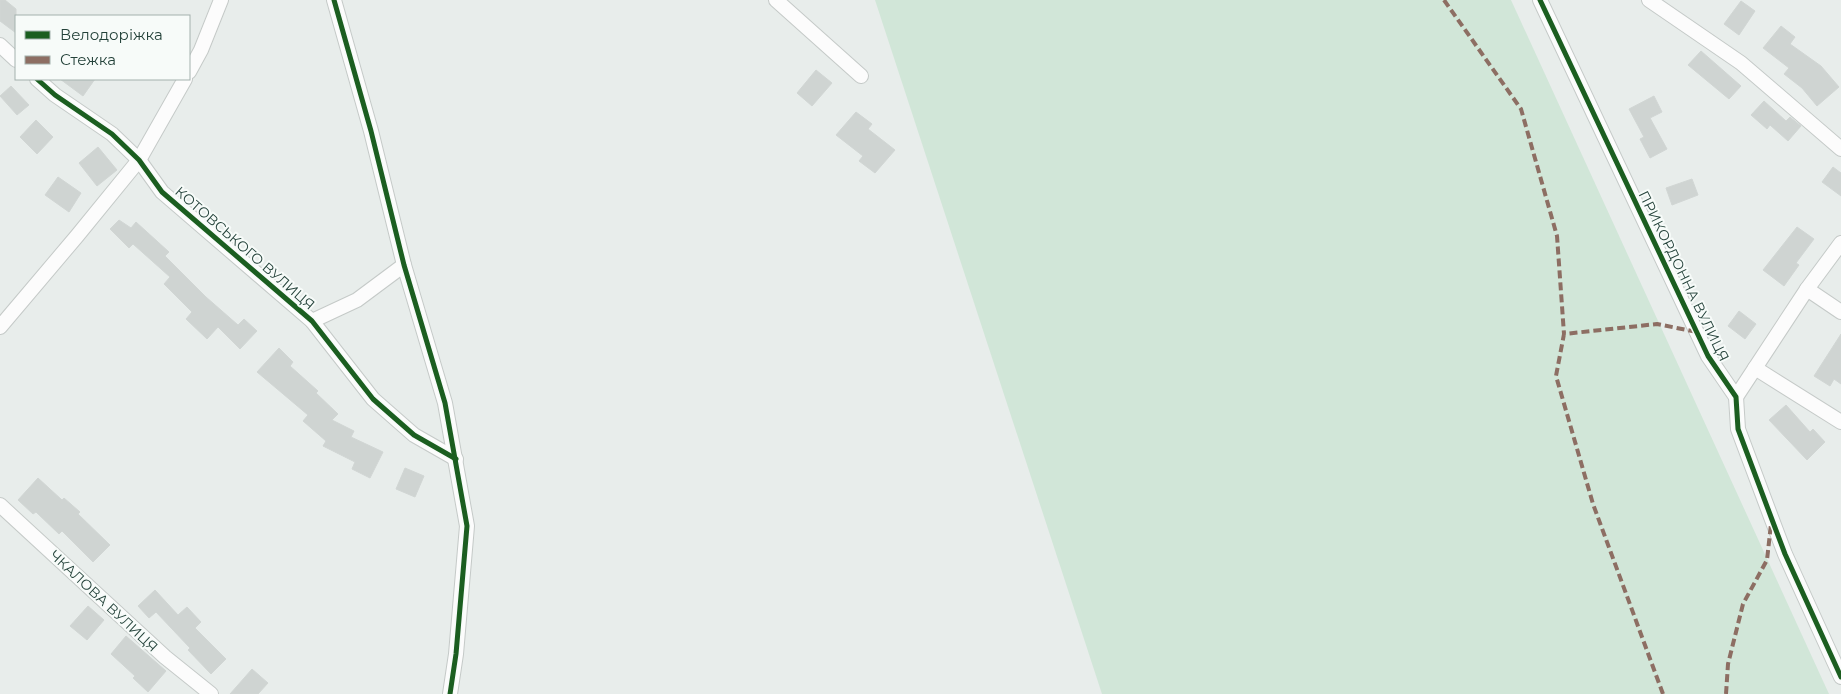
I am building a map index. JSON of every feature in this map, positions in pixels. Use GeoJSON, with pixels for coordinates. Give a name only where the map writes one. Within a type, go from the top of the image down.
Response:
{"type":"FeatureCollection","features":[{"type":"Feature","properties":{"kind":"street"},"geometry":{"type":"LineString","coordinates":[[190,70],[202,50],[221,0]]}},
{"type":"Feature","properties":{"kind":"street"},"geometry":{"type":"LineString","coordinates":[[334,0],[371,131],[404,265],[445,403],[456,459],[467,526],[456,654],[450,694]]}},
{"type":"Feature","properties":{"kind":"street"},"geometry":{"type":"LineString","coordinates":[[776,0],[861,76]]}},
{"type":"Feature","properties":{"kind":"street","name":"ПРИКОРДОННА ВУЛИЦЯ"},"geometry":{"type":"LineString","coordinates":[[1540,0],[1708,356],[1736,397]]}},
{"type":"Feature","properties":{"kind":"street"},"geometry":{"type":"LineString","coordinates":[[1649,0],[1741,63],[1841,149]]}},
{"type":"Feature","properties":{"kind":"street"},"geometry":{"type":"LineString","coordinates":[[0,45],[15,59]]}},
{"type":"Feature","properties":{"kind":"street","name":"КОТОВСЬКОГО ВУЛИЦЯ"},"geometry":{"type":"LineString","coordinates":[[38,80],[55,95],[112,134],[138,160],[162,192],[312,321],[373,399],[414,435],[456,459]]}},
{"type":"Feature","properties":{"kind":"street"},"geometry":{"type":"LineString","coordinates":[[0,327],[138,160],[184,80]]}},
{"type":"Feature","properties":{"kind":"street"},"geometry":{"type":"LineString","coordinates":[[1841,243],[1807,289],[1736,397],[1738,429],[1771,517],[1785,554],[1841,677]]}},
{"type":"Feature","properties":{"kind":"street"},"geometry":{"type":"LineString","coordinates":[[312,321],[357,300],[404,265]]}},
{"type":"Feature","properties":{"kind":"street"},"geometry":{"type":"LineString","coordinates":[[1807,289],[1841,312]]}},
{"type":"Feature","properties":{"kind":"street"},"geometry":{"type":"LineString","coordinates":[[1755,368],[1841,422]]}},
{"type":"Feature","properties":{"kind":"street","name":"ЧКАЛОВА ВУЛИЦЯ"},"geometry":{"type":"LineString","coordinates":[[0,505],[165,657],[212,694]]}},
{"type":"Feature","properties":{"kind":"green space"},"geometry":{"type":"Polygon","coordinates":[[[875,0],[1511,0],[1829,694],[1102,694],[875,0]]]}},
{"type":"Feature","properties":{"kind":"building"},"geometry":{"type":"Polygon","coordinates":[[[0,0],[5,0],[16,9],[15,32],[0,21],[0,0]]]}},
{"type":"Feature","properties":{"kind":"building"},"geometry":{"type":"Polygon","coordinates":[[[1741,1],[1755,11],[1739,35],[1724,24],[1741,1]]]}},
{"type":"Feature","properties":{"kind":"building"},"geometry":{"type":"Polygon","coordinates":[[[1781,26],[1795,37],[1790,44],[1821,66],[1839,87],[1817,106],[1802,88],[1784,74],[1789,68],[1763,48],[1781,26]]]}},
{"type":"Feature","properties":{"kind":"building"},"geometry":{"type":"Polygon","coordinates":[[[1701,51],[1741,86],[1729,99],[1688,65],[1701,51]]]}},
{"type":"Feature","properties":{"kind":"building"},"geometry":{"type":"Polygon","coordinates":[[[816,70],[832,83],[812,106],[797,93],[816,70]]]}},
{"type":"Feature","properties":{"kind":"building"},"geometry":{"type":"Polygon","coordinates":[[[61,80],[94,80],[83,96],[61,80]]]}},
{"type":"Feature","properties":{"kind":"building"},"geometry":{"type":"Polygon","coordinates":[[[11,86],[29,105],[17,115],[0,96],[11,86]]]}},
{"type":"Feature","properties":{"kind":"building"},"geometry":{"type":"Polygon","coordinates":[[[1654,96],[1662,112],[1650,118],[1667,149],[1650,158],[1640,139],[1644,137],[1629,109],[1654,96]]]}},
{"type":"Feature","properties":{"kind":"building"},"geometry":{"type":"Polygon","coordinates":[[[1764,101],[1786,121],[1790,117],[1801,126],[1788,141],[1770,125],[1767,129],[1751,115],[1764,101]]]}},
{"type":"Feature","properties":{"kind":"building"},"geometry":{"type":"Polygon","coordinates":[[[856,112],[872,124],[868,129],[895,150],[875,173],[859,161],[863,156],[836,135],[856,112]]]}},
{"type":"Feature","properties":{"kind":"building"},"geometry":{"type":"Polygon","coordinates":[[[36,120],[53,137],[37,154],[20,137],[36,120]]]}},
{"type":"Feature","properties":{"kind":"building"},"geometry":{"type":"Polygon","coordinates":[[[98,147],[117,170],[97,186],[79,163],[98,147]]]}},
{"type":"Feature","properties":{"kind":"building"},"geometry":{"type":"Polygon","coordinates":[[[1833,167],[1841,173],[1841,196],[1822,182],[1833,167]]]}},
{"type":"Feature","properties":{"kind":"building"},"geometry":{"type":"Polygon","coordinates":[[[58,177],[81,193],[69,212],[45,195],[58,177]]]}},
{"type":"Feature","properties":{"kind":"building"},"geometry":{"type":"Polygon","coordinates":[[[1692,179],[1698,195],[1672,205],[1666,188],[1692,179]]]}},
{"type":"Feature","properties":{"kind":"building"},"geometry":{"type":"Polygon","coordinates":[[[119,220],[131,228],[136,222],[169,252],[165,256],[206,297],[238,325],[244,319],[257,331],[240,349],[218,327],[207,339],[186,319],[192,312],[164,284],[170,277],[133,244],[129,248],[110,229],[119,220]]]}},
{"type":"Feature","properties":{"kind":"building"},"geometry":{"type":"Polygon","coordinates":[[[1797,227],[1814,239],[1796,263],[1799,265],[1784,286],[1763,270],[1797,227]]]}},
{"type":"Feature","properties":{"kind":"building"},"geometry":{"type":"Polygon","coordinates":[[[1739,311],[1756,324],[1745,339],[1728,326],[1739,311]]]}},
{"type":"Feature","properties":{"kind":"building"},"geometry":{"type":"Polygon","coordinates":[[[1841,334],[1841,384],[1834,379],[1830,386],[1814,376],[1841,334]]]}},
{"type":"Feature","properties":{"kind":"building"},"geometry":{"type":"Polygon","coordinates":[[[279,348],[293,362],[290,366],[318,391],[316,393],[338,414],[332,420],[354,431],[351,437],[383,452],[370,478],[352,469],[355,462],[323,446],[326,441],[303,421],[308,415],[257,372],[279,348]]]}},
{"type":"Feature","properties":{"kind":"building"},"geometry":{"type":"Polygon","coordinates":[[[1786,405],[1810,432],[1813,429],[1825,442],[1807,460],[1769,420],[1786,405]]]}},
{"type":"Feature","properties":{"kind":"building"},"geometry":{"type":"Polygon","coordinates":[[[405,468],[424,476],[415,497],[396,489],[405,468]]]}},
{"type":"Feature","properties":{"kind":"building"},"geometry":{"type":"Polygon","coordinates":[[[38,478],[62,500],[64,498],[80,512],[78,514],[110,545],[93,562],[62,531],[59,534],[36,512],[33,514],[18,500],[38,478]]]}},
{"type":"Feature","properties":{"kind":"building"},"geometry":{"type":"Polygon","coordinates":[[[155,590],[178,615],[187,607],[201,622],[195,628],[226,659],[211,674],[188,650],[190,648],[156,612],[149,618],[138,606],[155,590]]]}},
{"type":"Feature","properties":{"kind":"building"},"geometry":{"type":"Polygon","coordinates":[[[88,606],[104,620],[87,640],[70,626],[88,606]]]}},
{"type":"Feature","properties":{"kind":"building"},"geometry":{"type":"Polygon","coordinates":[[[126,636],[166,671],[148,692],[133,678],[135,676],[111,654],[126,636]]]}},
{"type":"Feature","properties":{"kind":"building"},"geometry":{"type":"Polygon","coordinates":[[[252,669],[268,683],[258,694],[230,694],[252,669]]]}},
{"type":"Feature","properties":{"kind":"marked path"},"geometry":{"type":"LineString","coordinates":[[1444,0],[1521,109],[1557,236],[1564,334]]}},
{"type":"Feature","properties":{"kind":"marked path"},"geometry":{"type":"LineString","coordinates":[[1663,694],[1593,504],[1556,376],[1564,334],[1657,324],[1697,332]]}},
{"type":"Feature","properties":{"kind":"marked path"},"geometry":{"type":"LineString","coordinates":[[1726,694],[1728,664],[1743,604],[1767,560],[1771,524]]}},
{"type":"Feature","properties":{"kind":"cycle path"},"geometry":{"type":"LineString","coordinates":[[334,0],[371,131],[404,265],[445,403],[467,526],[456,654],[450,694]]}},
{"type":"Feature","properties":{"kind":"cycle path"},"geometry":{"type":"LineString","coordinates":[[1540,0],[1708,356],[1736,397],[1738,429],[1785,554],[1841,677]]}},
{"type":"Feature","properties":{"kind":"cycle path"},"geometry":{"type":"LineString","coordinates":[[38,80],[55,95],[112,134],[139,160],[162,192],[312,321],[373,399],[414,435],[456,459]]}}]}
